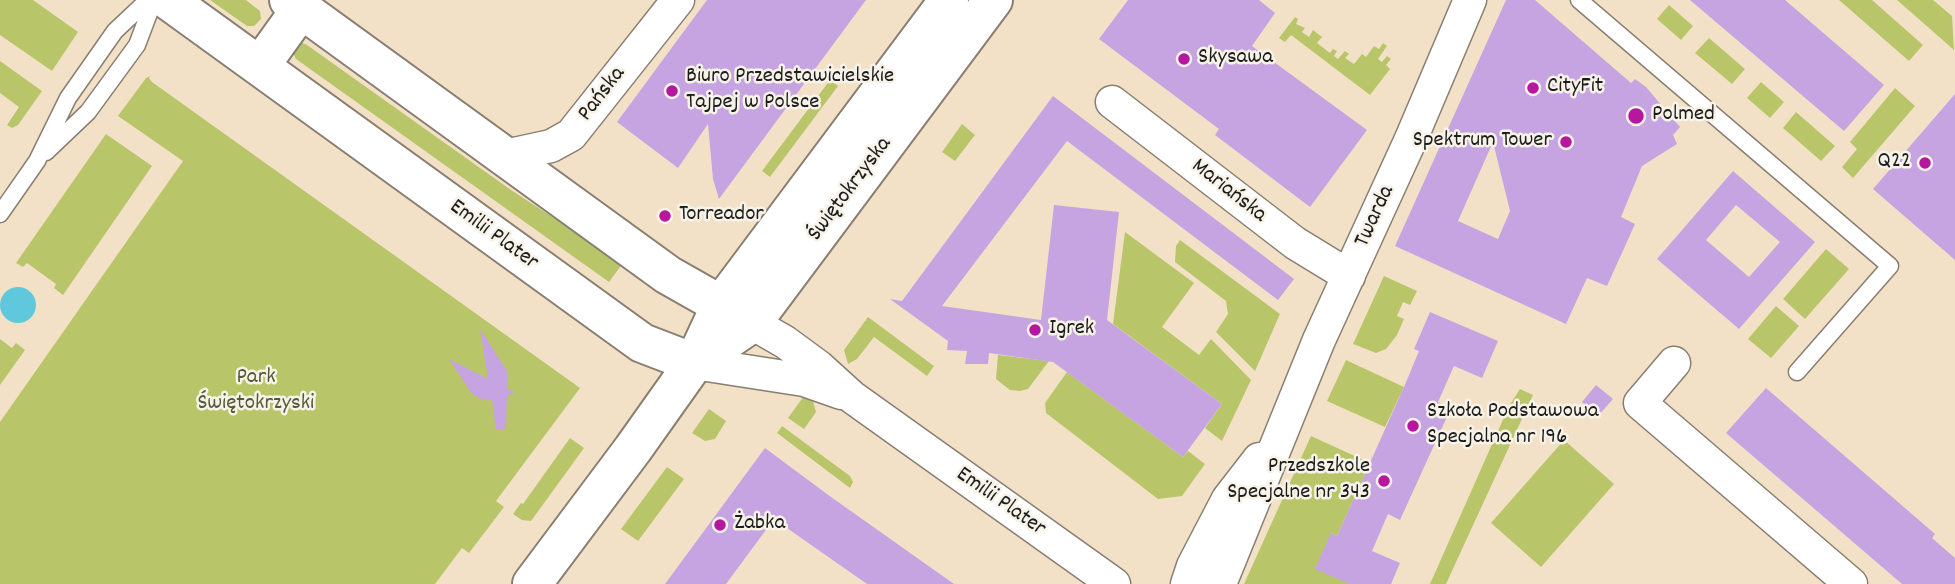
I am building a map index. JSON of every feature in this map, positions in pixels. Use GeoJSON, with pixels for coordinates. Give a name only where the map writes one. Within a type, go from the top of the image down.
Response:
{"type":"FeatureCollection","features":[{"type":"Feature","properties":{"kind":"street","name":"Emilii Plater"},"geometry":{"type":"LineString","coordinates":[[168,0],[642,343],[694,363],[804,380],[852,397]]}},
{"type":"Feature","properties":{"kind":"street","name":"Pańska"},"geometry":{"type":"LineString","coordinates":[[505,156],[551,146],[571,135],[678,0]]}},
{"type":"Feature","properties":{"kind":"street","name":"Świętokrzyska"},"geometry":{"type":"LineString","coordinates":[[532,584],[694,363],[993,0]]}},
{"type":"Feature","properties":{"kind":"street","name":"Twarda"},"geometry":{"type":"LineString","coordinates":[[1220,584],[1280,433],[1470,0]]}},
{"type":"Feature","properties":{"kind":"street","name":"Emilii Plater"},"geometry":{"type":"LineString","coordinates":[[295,4],[668,275],[785,342],[852,397],[1114,584]]}},
{"type":"Feature","properties":{"kind":"street"},"geometry":{"type":"LineString","coordinates":[[260,66],[295,4]]}},
{"type":"Feature","properties":{"kind":"street","name":"Świętokrzyska"},"geometry":{"type":"LineString","coordinates":[[737,314],[933,10]]}},
{"type":"Feature","properties":{"kind":"street","name":"Mariańska"},"geometry":{"type":"LineString","coordinates":[[1112,102],[1295,243],[1349,276]]}},
{"type":"Feature","properties":{"kind":"street"},"geometry":{"type":"LineString","coordinates":[[1674,363],[1640,403],[1851,584]]}},
{"type":"Feature","properties":{"kind":"street","name":"Twarda"},"geometry":{"type":"LineString","coordinates":[[1187,584],[1228,499],[1280,433]]}},
{"type":"Feature","properties":{"kind":"lane"},"geometry":{"type":"LineString","coordinates":[[0,214],[37,161],[68,98],[115,31],[148,0]]}},
{"type":"Feature","properties":{"kind":"lane"},"geometry":{"type":"LineString","coordinates":[[37,161],[88,112],[137,46],[154,0]]}},
{"type":"Feature","properties":{"kind":"lane"},"geometry":{"type":"LineString","coordinates":[[1579,0],[1890,266],[1797,372]]}},
{"type":"Feature","properties":{"kind":"green space"},"geometry":{"type":"Polygon","coordinates":[[[0,0],[33,0],[78,32],[52,71],[0,35],[0,0]]]}},
{"type":"Feature","properties":{"kind":"green space"},"geometry":{"type":"Polygon","coordinates":[[[210,0],[246,0],[260,11],[261,19],[254,26],[247,26],[210,0]]]}},
{"type":"Feature","properties":{"kind":"green space"},"geometry":{"type":"Polygon","coordinates":[[[1839,0],[1872,0],[1923,45],[1909,61],[1839,0]]]}},
{"type":"Feature","properties":{"kind":"green space"},"geometry":{"type":"Polygon","coordinates":[[[1897,0],[1933,0],[1952,16],[1954,50],[1897,0]]]}},
{"type":"Feature","properties":{"kind":"green space"},"geometry":{"type":"Polygon","coordinates":[[[1669,5],[1693,26],[1681,40],[1657,19],[1669,5]]]}},
{"type":"Feature","properties":{"kind":"green space"},"geometry":{"type":"Polygon","coordinates":[[[1295,17],[1298,19],[1296,24],[1305,28],[1302,32],[1309,37],[1313,30],[1322,37],[1317,43],[1330,53],[1333,49],[1337,51],[1334,56],[1338,59],[1345,51],[1349,54],[1345,58],[1354,64],[1362,54],[1366,57],[1374,46],[1379,49],[1383,43],[1387,46],[1378,59],[1382,62],[1387,56],[1391,59],[1386,65],[1390,69],[1370,95],[1291,35],[1285,42],[1279,38],[1295,17]]]}},
{"type":"Feature","properties":{"kind":"green space"},"geometry":{"type":"Polygon","coordinates":[[[1709,38],[1745,69],[1732,84],[1695,53],[1709,38]]]}},
{"type":"Feature","properties":{"kind":"green space"},"geometry":{"type":"Polygon","coordinates":[[[300,42],[511,190],[623,263],[609,282],[296,59],[293,53],[300,42]]]}},
{"type":"Feature","properties":{"kind":"green space"},"geometry":{"type":"Polygon","coordinates":[[[0,61],[42,91],[18,125],[12,128],[7,125],[19,107],[0,93],[0,61]]]}},
{"type":"Feature","properties":{"kind":"green space","name":"Park Świętokrzyski"},"geometry":{"type":"Polygon","coordinates":[[[151,76],[149,78],[152,82],[580,388],[496,501],[504,507],[469,553],[462,548],[435,584],[0,584],[0,422],[183,161],[118,116],[146,78],[151,76]]]}},
{"type":"Feature","properties":{"kind":"green space"},"geometry":{"type":"Polygon","coordinates":[[[830,80],[838,86],[770,177],[762,171],[830,80]]]}},
{"type":"Feature","properties":{"kind":"green space"},"geometry":{"type":"Polygon","coordinates":[[[1761,82],[1784,102],[1770,118],[1747,98],[1761,82]]]}},
{"type":"Feature","properties":{"kind":"green space"},"geometry":{"type":"Polygon","coordinates":[[[1895,88],[1915,106],[1853,178],[1842,167],[1857,149],[1850,142],[1895,88]]]}},
{"type":"Feature","properties":{"kind":"green space"},"geometry":{"type":"Polygon","coordinates":[[[1796,112],[1835,146],[1821,161],[1783,128],[1796,112]]]}},
{"type":"Feature","properties":{"kind":"green space"},"geometry":{"type":"Polygon","coordinates":[[[962,124],[975,135],[955,161],[942,152],[962,124]]]}},
{"type":"Feature","properties":{"kind":"green space"},"geometry":{"type":"Polygon","coordinates":[[[106,134],[152,166],[63,295],[54,288],[56,284],[27,263],[23,267],[16,263],[106,134]]]}},
{"type":"Feature","properties":{"kind":"green space"},"geometry":{"type":"Polygon","coordinates":[[[1125,232],[1194,283],[1162,327],[1199,355],[1211,339],[1251,380],[1222,441],[1205,428],[1222,404],[1113,324],[1125,232]]]}},
{"type":"Feature","properties":{"kind":"green space"},"geometry":{"type":"Polygon","coordinates":[[[1180,240],[1280,314],[1255,371],[1216,332],[1228,314],[1226,301],[1175,262],[1176,246],[1180,240]]]}},
{"type":"Feature","properties":{"kind":"green space"},"geometry":{"type":"Polygon","coordinates":[[[1826,249],[1849,269],[1805,319],[1783,299],[1826,249]]]}},
{"type":"Feature","properties":{"kind":"green space"},"geometry":{"type":"Polygon","coordinates":[[[1384,276],[1417,291],[1410,305],[1403,302],[1397,316],[1404,319],[1397,335],[1386,349],[1376,353],[1353,344],[1384,276]]]}},
{"type":"Feature","properties":{"kind":"green space"},"geometry":{"type":"Polygon","coordinates":[[[1776,306],[1799,326],[1771,358],[1748,339],[1776,306]]]}},
{"type":"Feature","properties":{"kind":"green space"},"geometry":{"type":"Polygon","coordinates":[[[868,317],[934,366],[927,376],[874,337],[857,359],[848,364],[844,350],[868,317]]]}},
{"type":"Feature","properties":{"kind":"green space"},"geometry":{"type":"Polygon","coordinates":[[[0,339],[12,348],[16,343],[25,350],[0,385],[0,339]]]}},
{"type":"Feature","properties":{"kind":"green space"},"geometry":{"type":"Polygon","coordinates":[[[998,355],[1049,361],[1028,389],[1010,390],[996,379],[998,355]]]}},
{"type":"Feature","properties":{"kind":"green space"},"geometry":{"type":"Polygon","coordinates":[[[1346,360],[1404,387],[1385,427],[1327,401],[1346,360]]]}},
{"type":"Feature","properties":{"kind":"green space"},"geometry":{"type":"Polygon","coordinates":[[[1067,372],[1183,457],[1188,451],[1205,464],[1182,496],[1158,499],[1046,413],[1045,403],[1067,372]]]}},
{"type":"Feature","properties":{"kind":"green space"},"geometry":{"type":"Polygon","coordinates":[[[1520,389],[1533,395],[1446,584],[1430,584],[1509,406],[1520,389]]]}},
{"type":"Feature","properties":{"kind":"green space"},"geometry":{"type":"Polygon","coordinates":[[[804,396],[813,401],[816,412],[804,429],[788,418],[804,396]]]}},
{"type":"Feature","properties":{"kind":"green space"},"geometry":{"type":"Polygon","coordinates":[[[709,409],[726,421],[715,439],[705,441],[692,433],[709,409]]]}},
{"type":"Feature","properties":{"kind":"green space"},"geometry":{"type":"Polygon","coordinates":[[[782,426],[850,476],[853,482],[850,488],[777,433],[782,426]]]}},
{"type":"Feature","properties":{"kind":"green space"},"geometry":{"type":"Polygon","coordinates":[[[1311,436],[1370,463],[1337,536],[1331,533],[1350,584],[1244,584],[1311,436]]]}},
{"type":"Feature","properties":{"kind":"green space"},"geometry":{"type":"Polygon","coordinates":[[[570,438],[584,448],[531,521],[522,520],[513,514],[570,438]]]}},
{"type":"Feature","properties":{"kind":"green space"},"geometry":{"type":"Polygon","coordinates":[[[1564,440],[1614,484],[1541,567],[1491,523],[1564,440]]]}},
{"type":"Feature","properties":{"kind":"green space"},"geometry":{"type":"Polygon","coordinates":[[[667,467],[684,479],[638,541],[621,529],[667,467]]]}},
{"type":"Feature","properties":{"kind":"water"},"geometry":{"type":"Polygon","coordinates":[[[18,287],[31,292],[36,305],[31,318],[18,323],[5,318],[0,305],[5,292],[18,287]]]}},
{"type":"Feature","properties":{"kind":"building"},"geometry":{"type":"Polygon","coordinates":[[[707,0],[866,0],[719,199],[713,179],[708,124],[678,168],[617,122],[707,0]]]}},
{"type":"Feature","properties":{"kind":"building"},"geometry":{"type":"Polygon","coordinates":[[[1128,0],[1259,0],[1275,13],[1252,46],[1367,130],[1310,207],[1215,135],[1219,129],[1099,39],[1128,0]]]}},
{"type":"Feature","properties":{"kind":"building","name":"Spektrum Tower"},"geometry":{"type":"Polygon","coordinates":[[[1506,0],[1535,0],[1631,83],[1635,79],[1646,87],[1680,127],[1673,135],[1677,144],[1642,166],[1621,217],[1635,224],[1607,286],[1587,278],[1566,324],[1395,246],[1506,0]],[[1493,142],[1458,221],[1498,239],[1510,211],[1493,142]]]}},
{"type":"Feature","properties":{"kind":"building"},"geometry":{"type":"Polygon","coordinates":[[[1690,0],[1785,0],[1884,85],[1844,131],[1690,0]]]}},
{"type":"Feature","properties":{"kind":"building","name":"Q22"},"geometry":{"type":"Polygon","coordinates":[[[1955,94],[1955,260],[1873,189],[1955,94]]]}},
{"type":"Feature","properties":{"kind":"building"},"geometry":{"type":"Polygon","coordinates":[[[1053,96],[1294,279],[1278,300],[1067,141],[942,306],[1041,320],[1054,205],[1119,212],[1107,320],[1222,404],[1183,457],[1053,362],[989,353],[988,364],[965,364],[967,351],[947,350],[948,341],[890,299],[902,301],[1053,96]]]}},
{"type":"Feature","properties":{"kind":"building"},"geometry":{"type":"Polygon","coordinates":[[[1733,171],[1815,242],[1739,329],[1657,259],[1733,171]],[[1736,205],[1706,240],[1749,277],[1780,242],[1736,205]]]}},
{"type":"Feature","properties":{"kind":"building"},"geometry":{"type":"Polygon","coordinates":[[[1430,312],[1498,341],[1482,378],[1454,366],[1438,402],[1451,408],[1400,520],[1388,514],[1372,551],[1400,563],[1391,584],[1350,584],[1315,569],[1331,533],[1337,536],[1404,387],[1419,351],[1414,349],[1430,312]]]}},
{"type":"Feature","properties":{"kind":"building"},"geometry":{"type":"Polygon","coordinates":[[[480,329],[507,371],[508,389],[515,393],[507,395],[506,429],[496,430],[492,400],[483,400],[472,394],[449,359],[488,379],[480,329]]]}},
{"type":"Feature","properties":{"kind":"building"},"geometry":{"type":"Polygon","coordinates":[[[1596,385],[1613,399],[1598,416],[1582,402],[1596,385]]]}},
{"type":"Feature","properties":{"kind":"building"},"geometry":{"type":"Polygon","coordinates":[[[1766,388],[1935,534],[1932,538],[1955,558],[1955,584],[1902,584],[1726,433],[1766,388]]]}},
{"type":"Feature","properties":{"kind":"building"},"geometry":{"type":"Polygon","coordinates":[[[765,448],[954,584],[867,584],[774,519],[726,584],[665,584],[765,448]]]}},
{"type":"Feature","properties":{"kind":"place","name":"Skysawa"},"geometry":{"type":"Point","coordinates":[1184,59]}},
{"type":"Feature","properties":{"kind":"place","name":"CityFit"},"geometry":{"type":"Point","coordinates":[1533,88]}},
{"type":"Feature","properties":{"kind":"place","name":"Biuro Przedstawicielskie Tajpej w Polsce"},"geometry":{"type":"Point","coordinates":[672,91]}},
{"type":"Feature","properties":{"kind":"place","name":"Polmed"},"geometry":{"type":"Point","coordinates":[1636,116]}},
{"type":"Feature","properties":{"kind":"place","name":"Spektrum Tower"},"geometry":{"type":"Point","coordinates":[1566,142]}},
{"type":"Feature","properties":{"kind":"place","name":"Q22"},"geometry":{"type":"Point","coordinates":[1925,163]}},
{"type":"Feature","properties":{"kind":"place","name":"Torreador"},"geometry":{"type":"Point","coordinates":[665,216]}},
{"type":"Feature","properties":{"kind":"place","name":"Igrek"},"geometry":{"type":"Point","coordinates":[1035,330]}},
{"type":"Feature","properties":{"kind":"place","name":"Szkoła Podstawowa Specjalna nr 196"},"geometry":{"type":"Point","coordinates":[1413,426]}},
{"type":"Feature","properties":{"kind":"place","name":"Przedszkole Specjalne nr 343"},"geometry":{"type":"Point","coordinates":[1384,481]}},
{"type":"Feature","properties":{"kind":"place","name":"Żabka"},"geometry":{"type":"Point","coordinates":[720,525]}}]}
